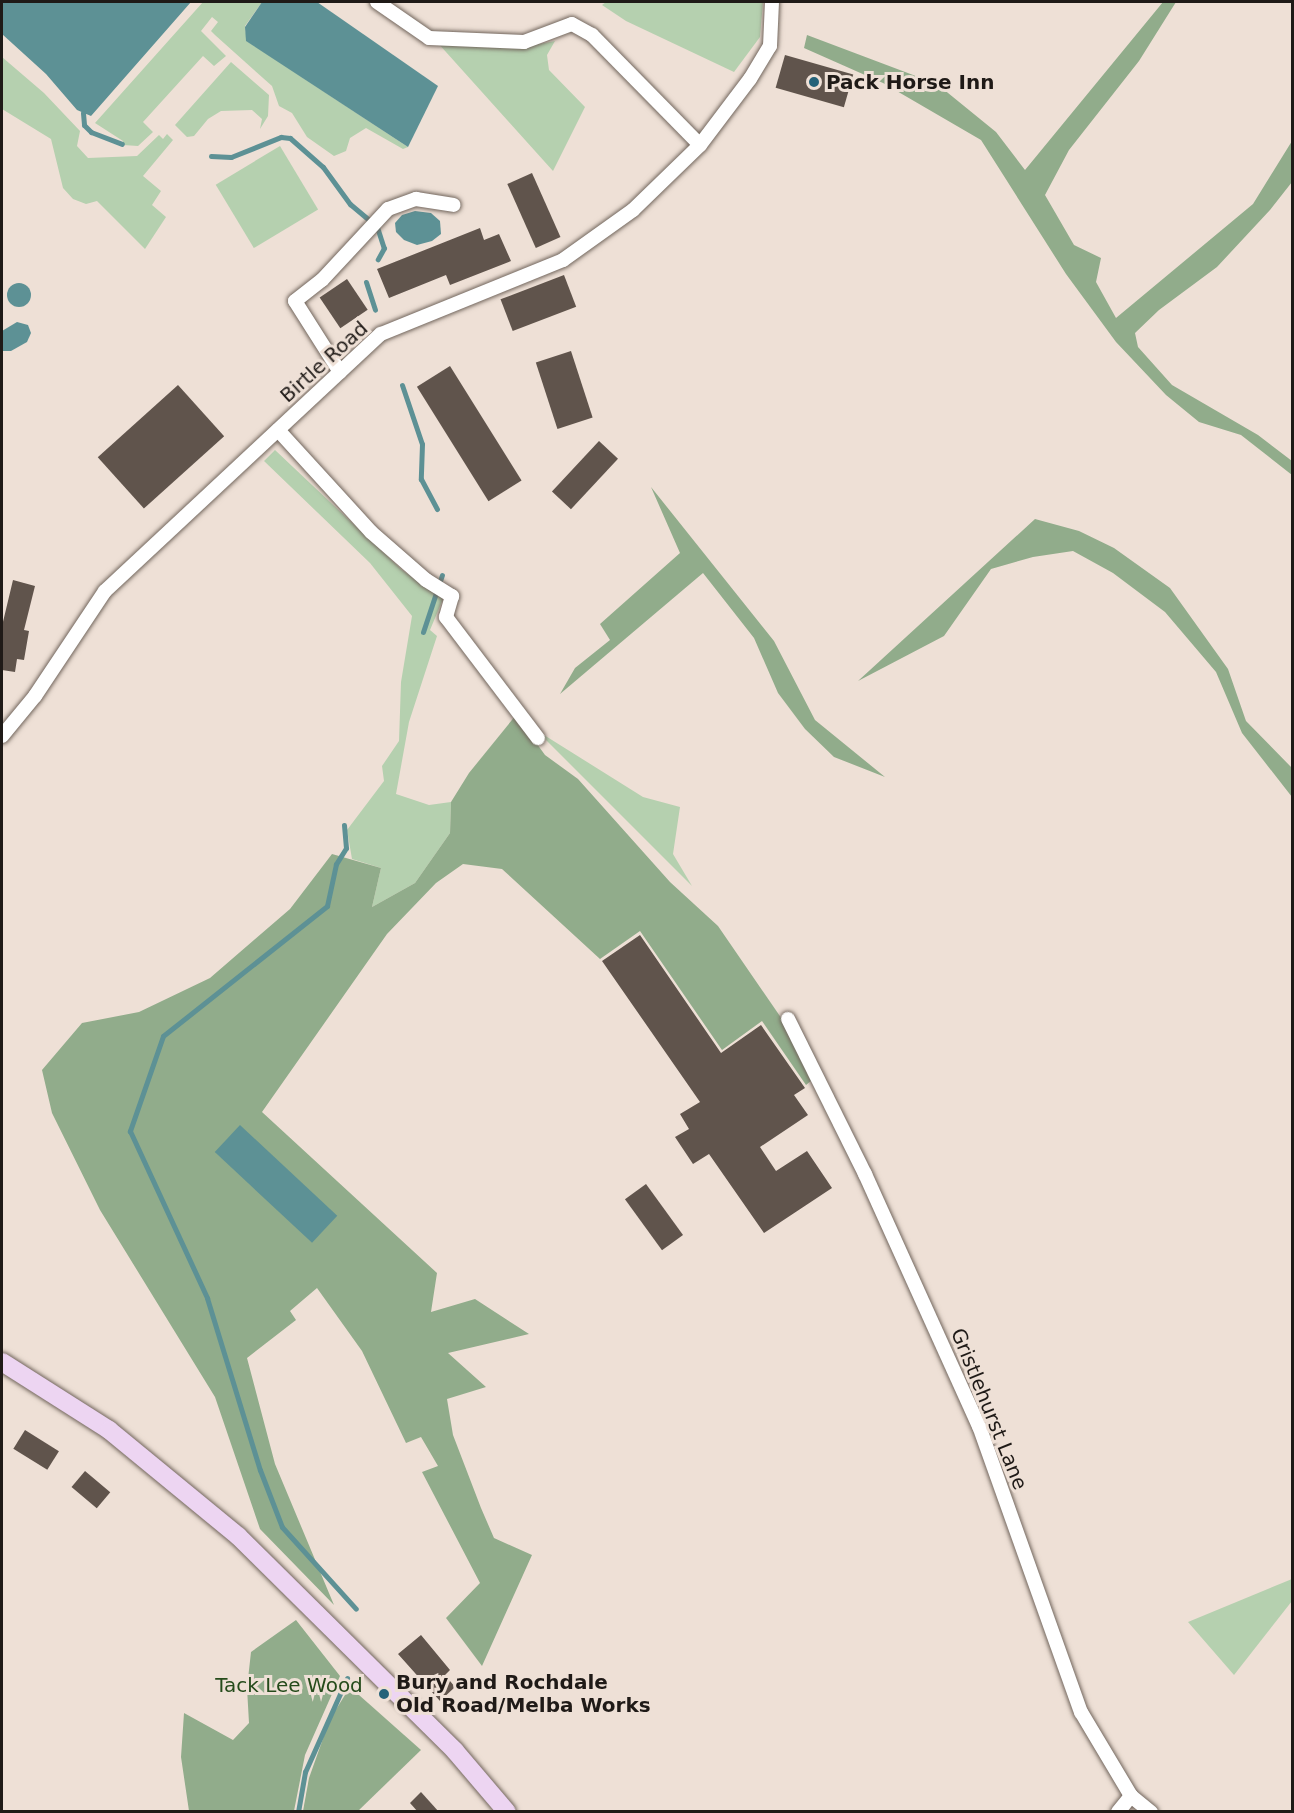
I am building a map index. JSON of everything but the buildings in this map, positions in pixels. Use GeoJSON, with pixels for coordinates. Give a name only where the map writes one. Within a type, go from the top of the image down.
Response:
{"type":"FeatureCollection","features":[{"type":"Feature","properties":{"kind":"main road"},"geometry":{"type":"LineString","coordinates":[[2,1362],[109,1430],[238,1536],[454,1750],[507,1812]]}},
{"type":"Feature","properties":{"kind":"street"},"geometry":{"type":"LineString","coordinates":[[377,2],[429,38],[524,42],[572,24],[592,35],[700,145]]}},
{"type":"Feature","properties":{"kind":"street","name":"Birtle Road"},"geometry":{"type":"LineString","coordinates":[[2,736],[35,696],[105,591],[381,334],[563,260],[633,210],[700,145],[750,80],[770,46],[772,2]]}},
{"type":"Feature","properties":{"kind":"street"},"geometry":{"type":"LineString","coordinates":[[340,372],[295,301],[322,280],[380,214],[416,199],[454,205]]}},
{"type":"Feature","properties":{"kind":"street"},"geometry":{"type":"LineString","coordinates":[[278,430],[371,532],[431,583],[452,596],[446,616],[538,738]]}},
{"type":"Feature","properties":{"kind":"street","name":"Gristlehurst Lane"},"geometry":{"type":"LineString","coordinates":[[788,1019],[865,1174],[979,1426],[1081,1712],[1131,1796],[1151,1812]]}},
{"type":"Feature","properties":{"kind":"street"},"geometry":{"type":"LineString","coordinates":[[1118,1812],[1131,1796]]}},
{"type":"Feature","properties":{"kind":"green space"},"geometry":{"type":"Polygon","coordinates":[[[203,2],[262,2],[245,26],[247,41],[408,147],[403,149],[366,128],[350,138],[346,151],[334,156],[307,137],[292,113],[279,106],[272,86],[211,31],[218,22],[212,17],[201,31],[226,56],[214,66],[203,56],[143,122],[153,132],[138,146],[123,145],[123,141],[95,123],[203,2]]]}},
{"type":"Feature","properties":{"kind":"green space"},"geometry":{"type":"Polygon","coordinates":[[[606,2],[763,2],[760,37],[734,72],[626,21],[602,5],[606,2]]]}},
{"type":"Feature","properties":{"kind":"green space"},"geometry":{"type":"Polygon","coordinates":[[[1163,2],[1176,2],[1139,61],[1069,150],[1045,195],[1074,245],[1101,258],[1096,282],[1116,318],[1253,204],[1292,141],[1292,182],[1270,210],[1217,267],[1159,310],[1135,333],[1138,347],[1172,385],[1258,435],[1292,461],[1292,475],[1241,435],[1199,422],[1166,395],[1116,342],[1066,274],[981,140],[883,83],[804,48],[807,35],[937,84],[996,132],[1025,170],[1163,2]]]}},
{"type":"Feature","properties":{"kind":"green space"},"geometry":{"type":"Polygon","coordinates":[[[555,41],[547,55],[549,70],[585,107],[553,171],[437,42],[523,47],[555,41]]]}},
{"type":"Feature","properties":{"kind":"green space"},"geometry":{"type":"Polygon","coordinates":[[[2,57],[44,93],[80,131],[77,146],[88,158],[137,156],[159,135],[163,139],[167,134],[173,140],[143,176],[161,191],[152,205],[166,217],[145,249],[97,201],[86,204],[73,199],[63,188],[51,139],[2,109],[2,57]]]}},
{"type":"Feature","properties":{"kind":"green space"},"geometry":{"type":"Polygon","coordinates":[[[231,62],[269,95],[268,116],[260,129],[262,119],[252,110],[221,111],[208,119],[194,136],[187,137],[175,125],[231,62]]]}},
{"type":"Feature","properties":{"kind":"green space"},"geometry":{"type":"Polygon","coordinates":[[[280,146],[318,209],[254,248],[216,185],[280,146]]]}},
{"type":"Feature","properties":{"kind":"green space"},"geometry":{"type":"Polygon","coordinates":[[[275,450],[402,570],[443,599],[430,630],[437,636],[409,722],[396,794],[429,805],[451,802],[450,833],[415,883],[372,907],[381,868],[352,859],[347,830],[384,781],[382,766],[399,741],[401,682],[412,616],[370,563],[264,461],[275,450]]]}},
{"type":"Feature","properties":{"kind":"green space"},"geometry":{"type":"Polygon","coordinates":[[[651,487],[774,641],[815,720],[885,777],[834,757],[805,729],[778,693],[754,638],[703,573],[560,694],[575,668],[610,640],[600,624],[680,553],[651,487]]]}},
{"type":"Feature","properties":{"kind":"green space"},"geometry":{"type":"Polygon","coordinates":[[[1035,519],[1079,531],[1114,548],[1170,588],[1228,669],[1246,721],[1292,768],[1292,797],[1242,733],[1216,672],[1165,612],[1113,573],[1073,551],[1033,557],[991,569],[944,636],[858,681],[1035,519]]]}},
{"type":"Feature","properties":{"kind":"green space"},"geometry":{"type":"Polygon","coordinates":[[[516,715],[545,755],[578,779],[670,882],[718,926],[784,1022],[812,1080],[806,1085],[762,1021],[722,1050],[640,931],[600,959],[502,869],[463,864],[436,883],[387,934],[262,1112],[437,1273],[431,1312],[475,1299],[529,1334],[448,1353],[486,1387],[447,1399],[453,1435],[481,1508],[494,1538],[532,1555],[482,1666],[446,1618],[480,1583],[422,1472],[438,1466],[421,1437],[406,1443],[362,1351],[317,1288],[290,1311],[296,1320],[247,1358],[275,1464],[334,1605],[260,1529],[215,1397],[100,1210],[52,1113],[42,1070],[82,1023],[139,1012],[210,978],[290,909],[332,854],[381,868],[372,907],[415,883],[450,833],[451,802],[469,773],[516,715]]]}},
{"type":"Feature","properties":{"kind":"green space"},"geometry":{"type":"Polygon","coordinates":[[[536,730],[643,797],[680,807],[673,854],[692,886],[536,730]]]}},
{"type":"Feature","properties":{"kind":"green space"},"geometry":{"type":"Polygon","coordinates":[[[1292,1579],[1292,1601],[1234,1675],[1188,1622],[1292,1579]]]}},
{"type":"Feature","properties":{"kind":"green space","name":"Tack Lee Wood"},"geometry":{"type":"Polygon","coordinates":[[[296,1620],[340,1676],[305,1755],[294,1811],[189,1811],[181,1757],[184,1713],[233,1740],[249,1723],[247,1688],[251,1652],[296,1620]]]}},
{"type":"Feature","properties":{"kind":"green space","name":"Tack Lee Wood"},"geometry":{"type":"Polygon","coordinates":[[[350,1687],[421,1750],[358,1811],[303,1811],[309,1778],[330,1719],[350,1687]]]}},
{"type":"Feature","properties":{"kind":"water"},"geometry":{"type":"Polygon","coordinates":[[[2,2],[191,2],[91,116],[77,110],[46,74],[2,34],[2,2]]]}},
{"type":"Feature","properties":{"kind":"water"},"geometry":{"type":"Polygon","coordinates":[[[262,2],[317,2],[438,86],[408,147],[246,41],[245,27],[262,2]]]}},
{"type":"Feature","properties":{"kind":"water"},"geometry":{"type":"Polygon","coordinates":[[[415,211],[431,213],[440,221],[441,234],[432,241],[417,245],[404,240],[396,232],[395,223],[402,215],[415,211]]]}},
{"type":"Feature","properties":{"kind":"water"},"geometry":{"type":"Polygon","coordinates":[[[19,283],[24,284],[30,290],[30,300],[24,306],[19,307],[14,306],[8,300],[7,295],[8,290],[14,284],[19,283]]]}},
{"type":"Feature","properties":{"kind":"water"},"geometry":{"type":"Polygon","coordinates":[[[17,322],[28,325],[31,333],[27,342],[11,351],[2,351],[2,331],[17,322]]]}},
{"type":"Feature","properties":{"kind":"water"},"geometry":{"type":"Polygon","coordinates":[[[240,1125],[337,1216],[312,1243],[215,1152],[240,1125]]]}},
{"type":"Feature","properties":{"kind":"waterway"},"geometry":{"type":"LineString","coordinates":[[83,113],[84,125],[91,132],[122,144]]}},
{"type":"Feature","properties":{"kind":"waterway"},"geometry":{"type":"LineString","coordinates":[[211,156],[231,157],[281,137],[290,138],[323,167],[350,204],[377,227],[384,248],[378,259]]}},
{"type":"Feature","properties":{"kind":"waterway"},"geometry":{"type":"LineString","coordinates":[[366,282],[375,310]]}},
{"type":"Feature","properties":{"kind":"waterway"},"geometry":{"type":"LineString","coordinates":[[402,385],[422,444],[421,479],[437,509]]}},
{"type":"Feature","properties":{"kind":"waterway"},"geometry":{"type":"LineString","coordinates":[[423,632],[442,575]]}},
{"type":"Feature","properties":{"kind":"waterway"},"geometry":{"type":"LineString","coordinates":[[344,825],[346,848],[336,864],[327,906],[163,1036],[130,1131],[207,1298],[260,1470],[282,1527],[356,1609]]}},
{"type":"Feature","properties":{"kind":"waterway"},"geometry":{"type":"LineString","coordinates":[[298,1812],[305,1772],[347,1678]]}},
{"type":"Feature","properties":{"kind":"place","name":"Pack Horse Inn"},"geometry":{"type":"Point","coordinates":[814,82]}},
{"type":"Feature","properties":{"kind":"place","name":"Bury and Rochdale Old Road/Melba Works"},"geometry":{"type":"Point","coordinates":[384,1694]}}]}
